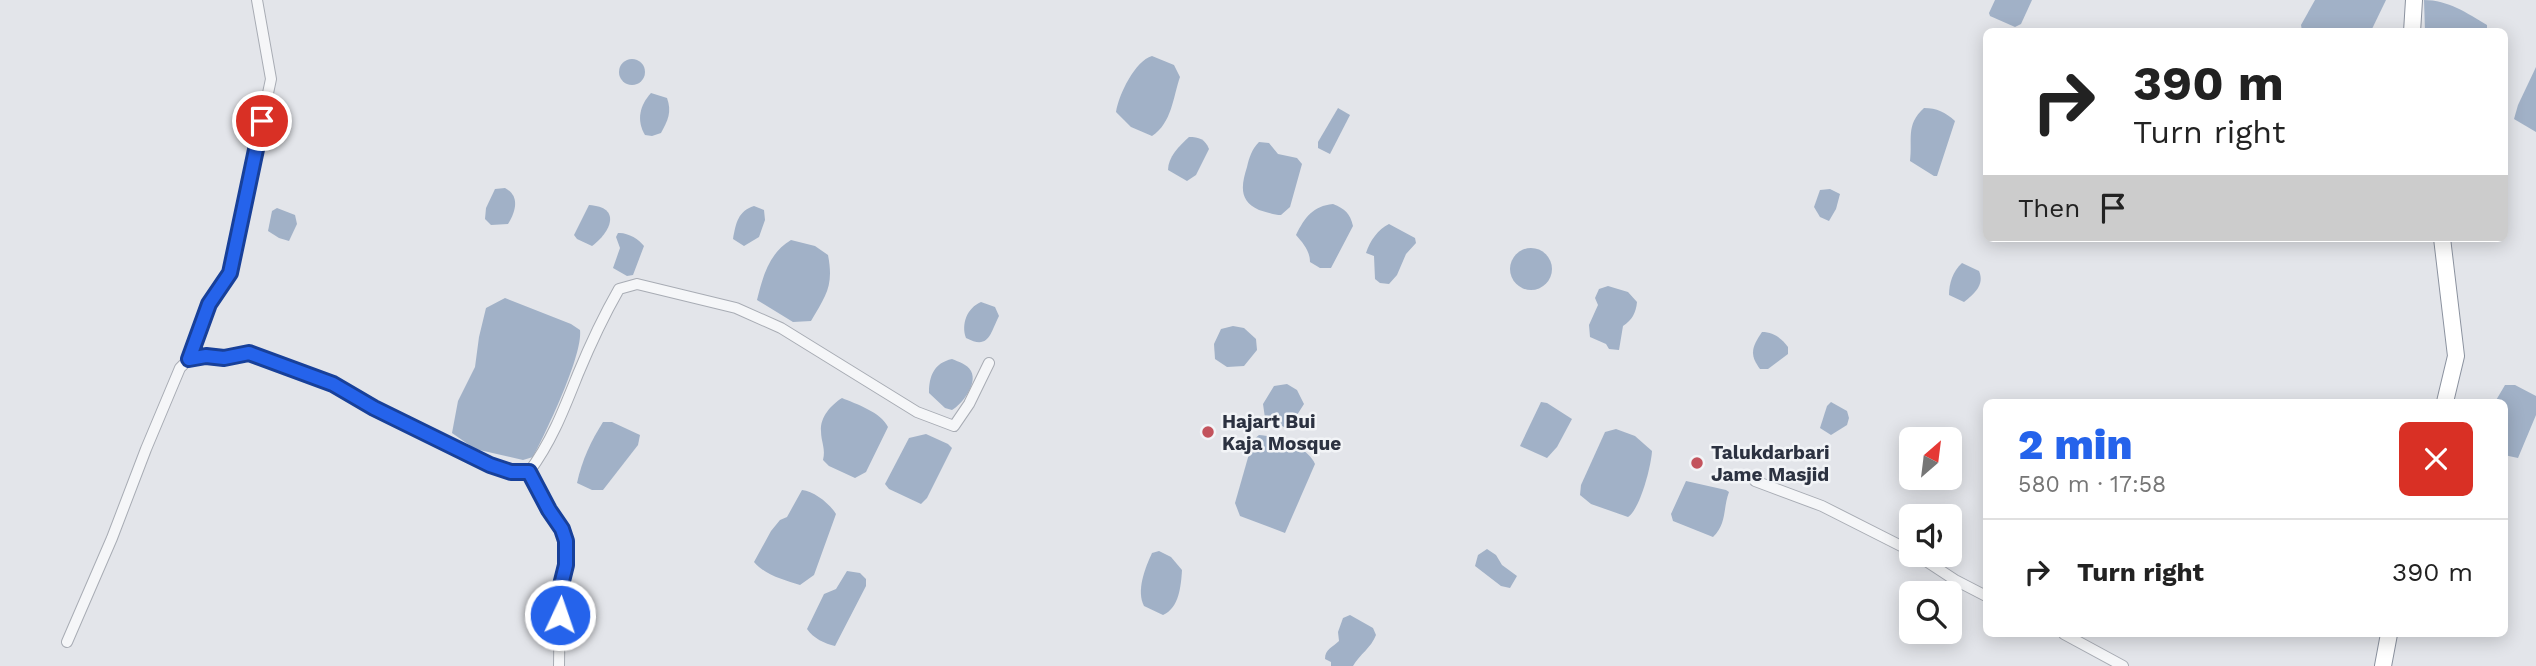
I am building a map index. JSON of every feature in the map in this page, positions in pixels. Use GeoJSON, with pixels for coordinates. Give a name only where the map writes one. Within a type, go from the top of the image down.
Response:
{"type":"FeatureCollection","features":[{"type":"Feature","properties":{"kind":"highway"},"geometry":{"type":"LineString","coordinates":[[2412,28],[2414,0]]}},
{"type":"Feature","properties":{"kind":"highway"},"geometry":{"type":"LineString","coordinates":[[2442,242],[2456,356],[2446,399]]}},
{"type":"Feature","properties":{"kind":"highway"},"geometry":{"type":"LineString","coordinates":[[2383,666],[2388,637]]}},
{"type":"Feature","properties":{"kind":"street"},"geometry":{"type":"LineString","coordinates":[[67,642],[180,368],[189,359],[209,304],[230,273],[271,79],[257,0]]}},
{"type":"Feature","properties":{"kind":"street"},"geometry":{"type":"LineString","coordinates":[[529,472],[545,450],[562,417],[602,319],[619,289],[637,284],[736,308],[781,328],[917,412],[954,426],[969,404],[989,363]]}},
{"type":"Feature","properties":{"kind":"street"},"geometry":{"type":"LineString","coordinates":[[189,359],[206,356],[224,358],[249,353],[333,384],[374,408],[490,465],[511,472],[529,472]]}},
{"type":"Feature","properties":{"kind":"street"},"geometry":{"type":"LineString","coordinates":[[529,472],[562,529],[566,541],[566,565],[560,589],[559,666]]}},
{"type":"Feature","properties":{"kind":"street"},"geometry":{"type":"LineString","coordinates":[[1755,481],[1822,506],[1899,545]]}},
{"type":"Feature","properties":{"kind":"street"},"geometry":{"type":"LineString","coordinates":[[1935,567],[1983,594]]}},
{"type":"Feature","properties":{"kind":"street"},"geometry":{"type":"LineString","coordinates":[[2070,637],[2123,666]]}},
{"type":"Feature","properties":{"kind":"water"},"geometry":{"type":"Polygon","coordinates":[[[1995,0],[2032,0],[2021,24],[2015,27],[1990,16],[1995,0]]]}},
{"type":"Feature","properties":{"kind":"water"},"geometry":{"type":"Polygon","coordinates":[[[2315,0],[2386,0],[2372,28],[2302,28],[2315,0]]]}},
{"type":"Feature","properties":{"kind":"water"},"geometry":{"type":"Polygon","coordinates":[[[2424,0],[2457,8],[2487,25],[2487,28],[2425,28],[2424,0]]]}},
{"type":"Feature","properties":{"kind":"water"},"geometry":{"type":"Polygon","coordinates":[[[1152,56],[1174,65],[1180,77],[1168,117],[1159,131],[1152,136],[1131,127],[1116,112],[1120,96],[1134,71],[1152,56]]]}},
{"type":"Feature","properties":{"kind":"water"},"geometry":{"type":"Polygon","coordinates":[[[632,59],[641,63],[645,72],[641,81],[632,85],[623,81],[619,72],[623,63],[632,59]]]}},
{"type":"Feature","properties":{"kind":"water"},"geometry":{"type":"Polygon","coordinates":[[[2536,67],[2536,132],[2514,119],[2536,67]]]}},
{"type":"Feature","properties":{"kind":"water"},"geometry":{"type":"Polygon","coordinates":[[[651,93],[667,98],[669,108],[661,133],[652,136],[645,135],[640,118],[644,103],[651,93]]]}},
{"type":"Feature","properties":{"kind":"water"},"geometry":{"type":"Polygon","coordinates":[[[1338,108],[1350,115],[1330,154],[1318,148],[1318,142],[1338,108]]]}},
{"type":"Feature","properties":{"kind":"water"},"geometry":{"type":"Polygon","coordinates":[[[1924,108],[1941,111],[1955,121],[1937,176],[1910,161],[1912,127],[1924,108]]]}},
{"type":"Feature","properties":{"kind":"water"},"geometry":{"type":"Polygon","coordinates":[[[1189,137],[1201,139],[1209,149],[1196,175],[1187,181],[1168,170],[1168,165],[1178,148],[1189,137]]]}},
{"type":"Feature","properties":{"kind":"water"},"geometry":{"type":"Polygon","coordinates":[[[1259,142],[1269,143],[1278,154],[1297,158],[1302,164],[1290,207],[1281,215],[1252,206],[1243,192],[1249,160],[1259,142]]]}},
{"type":"Feature","properties":{"kind":"water"},"geometry":{"type":"Polygon","coordinates":[[[505,188],[515,199],[513,214],[508,224],[491,225],[485,219],[486,208],[495,189],[505,188]]]}},
{"type":"Feature","properties":{"kind":"water"},"geometry":{"type":"Polygon","coordinates":[[[1830,189],[1840,194],[1829,221],[1820,217],[1814,207],[1820,190],[1830,189]]]}},
{"type":"Feature","properties":{"kind":"water"},"geometry":{"type":"Polygon","coordinates":[[[1333,204],[1346,212],[1353,226],[1331,268],[1320,268],[1310,262],[1304,244],[1296,235],[1310,213],[1333,204]]]}},
{"type":"Feature","properties":{"kind":"water"},"geometry":{"type":"Polygon","coordinates":[[[589,205],[606,210],[610,221],[604,234],[592,246],[574,235],[589,205]]]}},
{"type":"Feature","properties":{"kind":"water"},"geometry":{"type":"Polygon","coordinates":[[[754,206],[764,210],[765,220],[759,237],[744,246],[733,239],[735,228],[741,214],[754,206]]]}},
{"type":"Feature","properties":{"kind":"water"},"geometry":{"type":"Polygon","coordinates":[[[277,208],[295,215],[297,224],[289,241],[268,231],[272,211],[277,208]]]}},
{"type":"Feature","properties":{"kind":"water"},"geometry":{"type":"Polygon","coordinates":[[[1389,224],[1415,238],[1416,243],[1406,254],[1397,275],[1389,284],[1375,279],[1374,256],[1366,253],[1375,236],[1389,224]]]}},
{"type":"Feature","properties":{"kind":"water"},"geometry":{"type":"Polygon","coordinates":[[[618,233],[632,237],[644,246],[633,275],[627,276],[613,268],[620,248],[616,237],[618,233]]]}},
{"type":"Feature","properties":{"kind":"water"},"geometry":{"type":"Polygon","coordinates":[[[791,240],[815,246],[828,255],[829,283],[811,321],[793,322],[757,300],[772,258],[791,240]]]}},
{"type":"Feature","properties":{"kind":"water"},"geometry":{"type":"Polygon","coordinates":[[[1531,248],[1546,254],[1552,269],[1546,284],[1531,290],[1516,284],[1510,269],[1516,254],[1531,248]]]}},
{"type":"Feature","properties":{"kind":"water"},"geometry":{"type":"Polygon","coordinates":[[[1962,263],[1979,271],[1981,281],[1978,289],[1964,302],[1949,295],[1952,278],[1962,263]]]}},
{"type":"Feature","properties":{"kind":"water"},"geometry":{"type":"Polygon","coordinates":[[[1608,286],[1628,292],[1637,302],[1633,316],[1623,326],[1619,350],[1609,349],[1606,344],[1590,337],[1589,325],[1598,305],[1595,298],[1599,289],[1608,286]]]}},
{"type":"Feature","properties":{"kind":"water"},"geometry":{"type":"Polygon","coordinates":[[[505,298],[580,330],[576,357],[554,412],[533,457],[523,460],[475,449],[452,433],[458,401],[475,367],[486,308],[505,298]]]}},
{"type":"Feature","properties":{"kind":"water"},"geometry":{"type":"Polygon","coordinates":[[[981,302],[995,307],[999,316],[991,334],[980,342],[966,338],[964,327],[969,312],[981,302]]]}},
{"type":"Feature","properties":{"kind":"water"},"geometry":{"type":"Polygon","coordinates":[[[1233,326],[1244,328],[1256,339],[1257,350],[1244,366],[1227,367],[1215,359],[1214,344],[1221,329],[1233,326]]]}},
{"type":"Feature","properties":{"kind":"water"},"geometry":{"type":"Polygon","coordinates":[[[1762,332],[1777,336],[1788,347],[1788,354],[1768,369],[1760,369],[1753,355],[1754,346],[1762,332]]]}},
{"type":"Feature","properties":{"kind":"water"},"geometry":{"type":"Polygon","coordinates":[[[952,359],[967,367],[973,376],[968,393],[952,410],[945,408],[929,393],[934,371],[952,359]]]}},
{"type":"Feature","properties":{"kind":"water"},"geometry":{"type":"Polygon","coordinates":[[[1287,384],[1297,390],[1304,404],[1297,415],[1303,420],[1295,429],[1265,418],[1263,404],[1274,386],[1287,384]]]}},
{"type":"Feature","properties":{"kind":"water"},"geometry":{"type":"Polygon","coordinates":[[[2505,385],[2515,385],[2536,396],[2536,415],[2518,458],[2508,456],[2508,399],[2497,399],[2505,385]]]}},
{"type":"Feature","properties":{"kind":"water"},"geometry":{"type":"Polygon","coordinates":[[[842,398],[874,413],[888,427],[866,472],[855,478],[829,466],[823,460],[822,421],[830,408],[842,398]]]}},
{"type":"Feature","properties":{"kind":"water"},"geometry":{"type":"Polygon","coordinates":[[[1541,402],[1572,419],[1557,447],[1547,458],[1520,446],[1541,402]]]}},
{"type":"Feature","properties":{"kind":"water"},"geometry":{"type":"Polygon","coordinates":[[[1831,402],[1847,411],[1849,418],[1847,425],[1831,435],[1820,428],[1827,406],[1831,402]]]}},
{"type":"Feature","properties":{"kind":"water"},"geometry":{"type":"Polygon","coordinates":[[[603,422],[612,422],[640,435],[638,445],[603,490],[592,490],[577,483],[587,451],[603,422]]]}},
{"type":"Feature","properties":{"kind":"water"},"geometry":{"type":"Polygon","coordinates":[[[1616,429],[1635,436],[1652,451],[1641,497],[1628,517],[1591,504],[1580,495],[1581,485],[1605,432],[1616,429]]]}},
{"type":"Feature","properties":{"kind":"water"},"geometry":{"type":"Polygon","coordinates":[[[926,434],[952,448],[927,498],[921,504],[889,489],[885,484],[909,438],[926,434]]]}},
{"type":"Feature","properties":{"kind":"water"},"geometry":{"type":"Polygon","coordinates":[[[1259,435],[1274,437],[1299,447],[1315,464],[1285,533],[1240,516],[1235,503],[1253,440],[1259,435]]]}},
{"type":"Feature","properties":{"kind":"water"},"geometry":{"type":"Polygon","coordinates":[[[1686,481],[1729,492],[1723,521],[1713,537],[1673,521],[1671,514],[1686,481]]]}},
{"type":"Feature","properties":{"kind":"water"},"geometry":{"type":"Polygon","coordinates":[[[802,490],[821,499],[836,514],[814,575],[800,585],[769,574],[754,562],[771,531],[780,520],[787,517],[802,490]]]}},
{"type":"Feature","properties":{"kind":"water"},"geometry":{"type":"Polygon","coordinates":[[[1487,549],[1517,576],[1510,588],[1501,586],[1475,566],[1478,555],[1487,549]]]}},
{"type":"Feature","properties":{"kind":"water"},"geometry":{"type":"Polygon","coordinates":[[[1159,551],[1171,557],[1182,570],[1176,602],[1163,615],[1144,606],[1141,594],[1142,580],[1149,559],[1152,553],[1159,551]]]}},
{"type":"Feature","properties":{"kind":"water"},"geometry":{"type":"Polygon","coordinates":[[[847,571],[860,573],[866,579],[866,586],[835,646],[820,640],[807,629],[824,594],[836,589],[847,571]]]}},
{"type":"Feature","properties":{"kind":"water"},"geometry":{"type":"Polygon","coordinates":[[[1350,615],[1373,628],[1376,635],[1353,666],[1331,666],[1331,662],[1325,659],[1326,653],[1339,641],[1338,632],[1343,618],[1350,615]]]}},
{"type":"Feature","properties":{"kind":"place","name":"Hajart Bui Kaja Mosque"},"geometry":{"type":"Point","coordinates":[1208,432]}},
{"type":"Feature","properties":{"kind":"place","name":"Talukdarbari Jame Masjid"},"geometry":{"type":"Point","coordinates":[1697,463]}},
{"type":"Feature","properties":{"kind":"route"},"geometry":{"type":"LineString","coordinates":[[262,121],[230,273],[209,304],[189,359],[206,356],[224,358],[249,353],[333,384],[374,408],[490,465],[511,472],[529,472],[562,529],[566,541],[566,565],[560,589],[560,615]]}}]}
